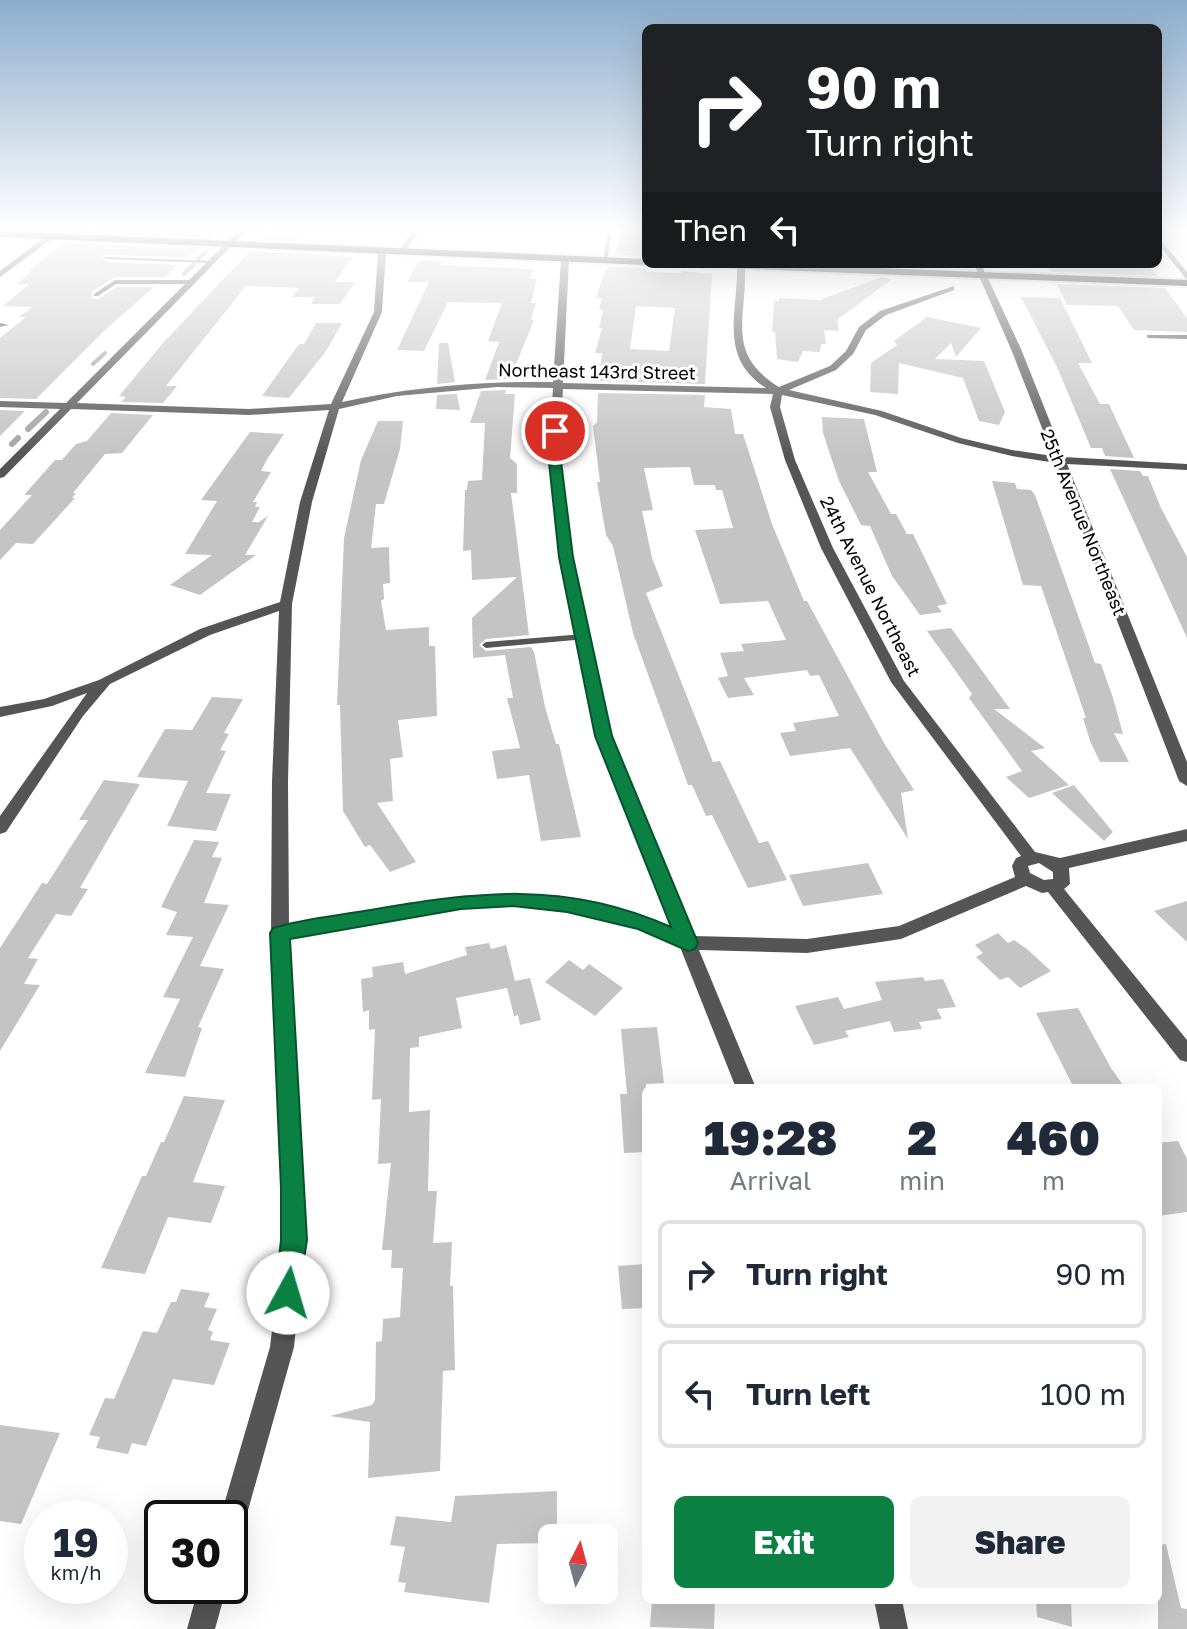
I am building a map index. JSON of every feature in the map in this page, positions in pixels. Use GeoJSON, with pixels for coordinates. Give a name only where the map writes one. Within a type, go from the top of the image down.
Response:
{"type":"FeatureCollection","features":[{"type":"Feature","properties":{"kind":"street"},"geometry":{"type":"LineString","coordinates":[[0,475],[170,304]]}},
{"type":"Feature","properties":{"kind":"street"},"geometry":{"type":"LineString","coordinates":[[238,1500],[282,1347],[294,1240],[280,933],[280,782],[286,604],[306,502],[335,407],[378,312],[379,304]]}},
{"type":"Feature","properties":{"kind":"street"},"geometry":{"type":"LineString","coordinates":[[562,304],[554,453],[566,557],[604,736],[744,1084]]}},
{"type":"Feature","properties":{"kind":"street"},"geometry":{"type":"LineString","coordinates":[[741,304],[740,355],[749,373],[778,391],[833,368],[850,352],[862,329],[883,313],[907,304]]}},
{"type":"Feature","properties":{"kind":"street","name":"25th Avenue Northeast"},"geometry":{"type":"LineString","coordinates":[[995,304],[1187,781]]}},
{"type":"Feature","properties":{"kind":"street","name":"Northeast 143rd Street"},"geometry":{"type":"LineString","coordinates":[[0,404],[249,412],[335,407],[397,393],[447,387],[558,385],[778,391],[878,413],[986,448],[1059,460],[1187,467]]}},
{"type":"Feature","properties":{"kind":"street","name":"24th Avenue Northeast"},"geometry":{"type":"LineString","coordinates":[[778,391],[775,407],[790,460],[827,548],[898,682],[1030,857]]}},
{"type":"Feature","properties":{"kind":"street"},"geometry":{"type":"LineString","coordinates":[[0,712],[47,703],[105,681],[205,632],[286,604]]}},
{"type":"Feature","properties":{"kind":"street"},"geometry":{"type":"LineString","coordinates":[[0,828],[78,713],[105,681]]}},
{"type":"Feature","properties":{"kind":"street"},"geometry":{"type":"LineString","coordinates":[[1058,865],[1187,835]]}},
{"type":"Feature","properties":{"kind":"street"},"geometry":{"type":"LineString","coordinates":[[1030,857],[1046,858],[1058,865],[1064,880],[1053,887],[1035,885],[1026,879],[1020,866],[1030,857]]}},
{"type":"Feature","properties":{"kind":"street"},"geometry":{"type":"LineString","coordinates":[[280,933],[461,902],[513,899],[567,905],[643,923],[688,943],[807,946],[901,932],[1026,879]]}},
{"type":"Feature","properties":{"kind":"street"},"geometry":{"type":"LineString","coordinates":[[1053,887],[1187,1054]]}},
{"type":"Feature","properties":{"kind":"street"},"geometry":{"type":"LineString","coordinates":[[201,1629],[208,1604]]}},
{"type":"Feature","properties":{"kind":"street"},"geometry":{"type":"LineString","coordinates":[[889,1604],[894,1629]]}},
{"type":"Feature","properties":{"kind":"lane"},"geometry":{"type":"LineString","coordinates":[[1149,336],[1187,337]]}},
{"type":"Feature","properties":{"kind":"lane"},"geometry":{"type":"LineString","coordinates":[[486,645],[583,637]]}},
{"type":"Feature","properties":{"kind":"building"},"geometry":{"type":"Polygon","coordinates":[[[135,304],[36,399],[0,398],[0,338],[26,317],[19,317],[32,307],[3,306],[135,304]]]}},
{"type":"Feature","properties":{"kind":"building"},"geometry":{"type":"Polygon","coordinates":[[[200,304],[232,304],[166,386],[177,386],[163,403],[121,402],[126,397],[119,396],[200,304]]]}},
{"type":"Feature","properties":{"kind":"building"},"geometry":{"type":"Polygon","coordinates":[[[419,304],[447,304],[424,351],[397,350],[419,304]]]}},
{"type":"Feature","properties":{"kind":"building"},"geometry":{"type":"Polygon","coordinates":[[[502,304],[536,304],[531,320],[534,320],[510,379],[485,380],[499,342],[488,341],[502,304]]]}},
{"type":"Feature","properties":{"kind":"building"},"geometry":{"type":"Polygon","coordinates":[[[600,304],[710,304],[705,384],[599,381],[602,353],[595,353],[603,310],[599,309],[600,304]],[[636,306],[630,349],[669,351],[675,308],[636,306]]]}},
{"type":"Feature","properties":{"kind":"building"},"geometry":{"type":"Polygon","coordinates":[[[774,304],[858,304],[837,320],[839,331],[824,330],[826,344],[821,344],[820,352],[803,351],[798,362],[777,359],[775,332],[772,332],[774,304]]]}},
{"type":"Feature","properties":{"kind":"building"},"geometry":{"type":"Polygon","coordinates":[[[1025,304],[1063,304],[1092,363],[1078,363],[1100,404],[1109,404],[1134,458],[1105,456],[1102,448],[1091,448],[1057,367],[1025,304]]]}},
{"type":"Feature","properties":{"kind":"building"},"geometry":{"type":"Polygon","coordinates":[[[1177,304],[1187,318],[1187,332],[1134,330],[1118,306],[1067,305],[1177,304]]]}},
{"type":"Feature","properties":{"kind":"building"},"geometry":{"type":"Polygon","coordinates":[[[927,317],[981,328],[956,357],[951,343],[935,359],[984,361],[1005,412],[999,425],[979,421],[963,378],[899,363],[898,394],[870,392],[871,363],[897,345],[894,341],[927,317]]]}},
{"type":"Feature","properties":{"kind":"building"},"geometry":{"type":"Polygon","coordinates":[[[316,323],[342,323],[326,351],[289,398],[262,396],[299,344],[304,344],[316,323]]]}},
{"type":"Feature","properties":{"kind":"building"},"geometry":{"type":"Polygon","coordinates":[[[439,343],[448,343],[455,382],[437,384],[439,343]]]}},
{"type":"Feature","properties":{"kind":"building"},"geometry":{"type":"Polygon","coordinates":[[[506,390],[505,394],[515,394],[510,458],[517,464],[517,493],[511,493],[529,635],[486,639],[479,645],[486,651],[531,647],[534,652],[545,707],[556,744],[559,744],[581,837],[541,841],[529,775],[497,779],[492,751],[520,748],[507,698],[513,698],[505,655],[473,658],[472,618],[517,577],[472,580],[471,550],[463,551],[465,490],[468,481],[482,480],[485,423],[470,423],[481,391],[506,390]]]}},
{"type":"Feature","properties":{"kind":"building"},"geometry":{"type":"Polygon","coordinates":[[[598,393],[705,395],[704,407],[731,409],[735,434],[743,434],[772,524],[804,601],[807,601],[884,743],[914,790],[901,793],[908,839],[850,748],[790,756],[780,733],[796,731],[793,723],[839,716],[819,675],[810,676],[807,670],[744,678],[754,695],[728,698],[718,678],[728,676],[720,653],[744,651],[741,644],[786,640],[768,601],[720,604],[695,530],[733,528],[722,490],[716,490],[715,485],[694,485],[690,467],[644,468],[653,510],[642,511],[652,558],[663,586],[646,593],[713,762],[720,761],[759,843],[768,841],[787,880],[748,888],[712,815],[706,816],[692,785],[688,785],[633,633],[613,546],[606,535],[597,482],[600,482],[593,426],[597,422],[598,393]]]}},
{"type":"Feature","properties":{"kind":"building"},"geometry":{"type":"Polygon","coordinates":[[[457,394],[460,410],[436,409],[437,395],[457,394]]]}},
{"type":"Feature","properties":{"kind":"building"},"geometry":{"type":"Polygon","coordinates":[[[0,410],[25,411],[0,436],[0,410]]]}},
{"type":"Feature","properties":{"kind":"building"},"geometry":{"type":"Polygon","coordinates":[[[111,413],[153,415],[122,453],[105,454],[73,493],[76,493],[72,498],[75,498],[33,544],[16,543],[0,560],[0,530],[32,495],[24,495],[55,460],[62,460],[76,444],[87,441],[111,413]]]}},
{"type":"Feature","properties":{"kind":"building"},"geometry":{"type":"Polygon","coordinates":[[[822,417],[864,419],[877,472],[868,472],[891,514],[896,514],[907,534],[913,534],[947,604],[937,606],[942,612],[920,615],[892,576],[870,526],[861,525],[839,481],[823,433],[822,417]]]}},
{"type":"Feature","properties":{"kind":"building"},"geometry":{"type":"Polygon","coordinates":[[[378,421],[403,421],[400,449],[384,504],[376,504],[371,548],[389,547],[390,583],[383,584],[384,599],[381,601],[386,630],[429,627],[429,646],[435,646],[437,716],[398,720],[403,757],[390,759],[393,801],[377,803],[416,862],[390,872],[370,845],[365,847],[343,811],[340,705],[337,705],[344,538],[361,460],[378,421]]]}},
{"type":"Feature","properties":{"kind":"building"},"geometry":{"type":"Polygon","coordinates":[[[250,432],[284,434],[261,471],[271,472],[253,502],[257,502],[255,507],[260,507],[252,522],[258,522],[256,524],[268,516],[245,555],[256,555],[200,595],[170,585],[212,555],[185,554],[217,501],[201,500],[250,432]]]}},
{"type":"Feature","properties":{"kind":"building"},"geometry":{"type":"Polygon","coordinates":[[[1110,469],[1140,471],[1143,476],[1148,476],[1187,557],[1187,638],[1110,469]]]}},
{"type":"Feature","properties":{"kind":"building"},"geometry":{"type":"Polygon","coordinates":[[[992,481],[1015,483],[1017,489],[1031,490],[1035,495],[1095,663],[1101,664],[1113,698],[1123,734],[1114,733],[1129,762],[1100,762],[1090,741],[1083,718],[1086,718],[1041,586],[1023,585],[992,481]]]}},
{"type":"Feature","properties":{"kind":"building"},"geometry":{"type":"Polygon","coordinates":[[[951,628],[1010,709],[994,709],[1045,748],[1031,751],[1069,785],[1029,798],[1006,777],[1022,771],[969,698],[972,694],[927,631],[951,628]]]}},
{"type":"Feature","properties":{"kind":"building"},"geometry":{"type":"Polygon","coordinates":[[[212,697],[243,699],[224,733],[229,734],[220,750],[226,751],[206,793],[231,794],[216,831],[167,826],[188,781],[137,777],[165,729],[192,730],[212,697]]]}},
{"type":"Feature","properties":{"kind":"building"},"geometry":{"type":"Polygon","coordinates":[[[104,780],[140,784],[80,888],[88,889],[71,916],[56,914],[28,958],[38,959],[24,984],[40,985],[0,1051],[0,948],[42,883],[47,884],[88,820],[79,820],[104,780]]]}},
{"type":"Feature","properties":{"kind":"building"},"geometry":{"type":"Polygon","coordinates":[[[1074,785],[1113,832],[1104,841],[1052,793],[1074,785]]]}},
{"type":"Feature","properties":{"kind":"building"},"geometry":{"type":"Polygon","coordinates":[[[194,840],[219,842],[212,857],[222,858],[204,903],[229,905],[200,966],[224,969],[198,1027],[202,1028],[185,1077],[145,1073],[180,999],[163,997],[193,937],[166,935],[177,912],[161,907],[194,840]]]}},
{"type":"Feature","properties":{"kind":"building"},"geometry":{"type":"Polygon","coordinates":[[[868,863],[883,894],[803,906],[789,875],[868,863]]]}},
{"type":"Feature","properties":{"kind":"building"},"geometry":{"type":"Polygon","coordinates":[[[1187,901],[1187,942],[1154,911],[1187,901]]]}},
{"type":"Feature","properties":{"kind":"building"},"geometry":{"type":"Polygon","coordinates":[[[998,933],[1008,943],[1014,940],[1027,949],[1051,971],[1020,988],[1008,977],[1000,980],[976,957],[983,953],[975,945],[998,933]]]}},
{"type":"Feature","properties":{"kind":"building"},"geometry":{"type":"Polygon","coordinates":[[[489,943],[491,949],[506,945],[515,981],[530,978],[541,1020],[520,1025],[518,1015],[514,1016],[507,988],[456,998],[462,1028],[419,1037],[419,1047],[410,1048],[409,1112],[430,1110],[428,1191],[437,1191],[433,1243],[452,1242],[450,1286],[453,1286],[455,1370],[443,1371],[440,1471],[368,1478],[370,1422],[330,1416],[372,1405],[375,1400],[376,1342],[382,1341],[383,1319],[400,1317],[403,1268],[391,1268],[392,1250],[382,1250],[391,1163],[378,1164],[381,1099],[372,1100],[375,1029],[369,1030],[369,1010],[363,1012],[361,979],[373,977],[372,967],[403,962],[405,974],[467,955],[465,947],[489,943]]]}},
{"type":"Feature","properties":{"kind":"building"},"geometry":{"type":"Polygon","coordinates":[[[569,960],[583,970],[589,964],[623,988],[595,1016],[545,982],[569,960]]]}},
{"type":"Feature","properties":{"kind":"building"},"geometry":{"type":"Polygon","coordinates":[[[923,977],[925,981],[943,979],[956,1007],[937,1009],[942,1019],[919,1022],[922,1029],[894,1032],[890,1021],[845,1031],[849,1037],[814,1045],[795,1006],[838,997],[844,1009],[882,1000],[875,982],[923,977]]]}},
{"type":"Feature","properties":{"kind":"building"},"geometry":{"type":"Polygon","coordinates":[[[1078,1008],[1122,1084],[1072,1084],[1036,1013],[1078,1008]]]}},
{"type":"Feature","properties":{"kind":"building"},"geometry":{"type":"Polygon","coordinates":[[[657,1027],[664,1083],[642,1084],[642,1152],[624,1153],[620,1094],[627,1094],[621,1029],[657,1027]]]}},
{"type":"Feature","properties":{"kind":"building"},"geometry":{"type":"Polygon","coordinates":[[[184,1096],[225,1100],[193,1182],[225,1186],[211,1223],[168,1217],[145,1274],[101,1268],[142,1176],[146,1176],[161,1142],[164,1142],[184,1096]]]}},
{"type":"Feature","properties":{"kind":"building"},"geometry":{"type":"Polygon","coordinates":[[[1178,1141],[1187,1159],[1187,1212],[1162,1215],[1162,1143],[1178,1141]]]}},
{"type":"Feature","properties":{"kind":"building"},"geometry":{"type":"Polygon","coordinates":[[[642,1264],[642,1308],[622,1309],[618,1266],[642,1264]]]}},
{"type":"Feature","properties":{"kind":"building"},"geometry":{"type":"Polygon","coordinates":[[[181,1289],[210,1293],[204,1307],[217,1309],[208,1330],[213,1332],[210,1340],[230,1343],[214,1385],[173,1379],[146,1446],[132,1443],[128,1454],[96,1448],[100,1437],[89,1435],[105,1398],[114,1399],[143,1331],[157,1333],[171,1302],[176,1302],[181,1289]]]}},
{"type":"Feature","properties":{"kind":"building"},"geometry":{"type":"Polygon","coordinates":[[[0,1425],[60,1433],[31,1500],[24,1500],[21,1524],[0,1521],[0,1425]]]}},
{"type":"Feature","properties":{"kind":"building"},"geometry":{"type":"Polygon","coordinates":[[[557,1491],[557,1524],[538,1524],[538,1543],[497,1544],[489,1603],[404,1592],[406,1583],[398,1582],[405,1547],[390,1545],[396,1516],[451,1522],[455,1496],[557,1491]]]}},
{"type":"Feature","properties":{"kind":"building"},"geometry":{"type":"Polygon","coordinates":[[[1162,1544],[1166,1544],[1181,1608],[1187,1609],[1187,1629],[1158,1629],[1158,1604],[1162,1604],[1162,1544]]]}},
{"type":"Feature","properties":{"kind":"building"},"geometry":{"type":"Polygon","coordinates":[[[652,1604],[715,1604],[714,1629],[650,1627],[652,1604]]]}},
{"type":"Feature","properties":{"kind":"building"},"geometry":{"type":"Polygon","coordinates":[[[1036,1604],[1071,1604],[1072,1627],[1037,1617],[1036,1604]]]}},
{"type":"Feature","properties":{"kind":"waterway"},"geometry":{"type":"LineString","coordinates":[[93,364],[105,353]]}},
{"type":"Feature","properties":{"kind":"waterway"},"geometry":{"type":"LineString","coordinates":[[28,429],[46,412]]}},
{"type":"Feature","properties":{"kind":"waterway"},"geometry":{"type":"LineString","coordinates":[[12,444],[18,438]]}},
{"type":"Feature","properties":{"kind":"route"},"geometry":{"type":"LineString","coordinates":[[288,1293],[294,1240],[293,1188],[280,933],[461,902],[513,899],[567,905],[643,923],[688,943],[604,736],[566,557],[554,453],[555,431]]}}]}
